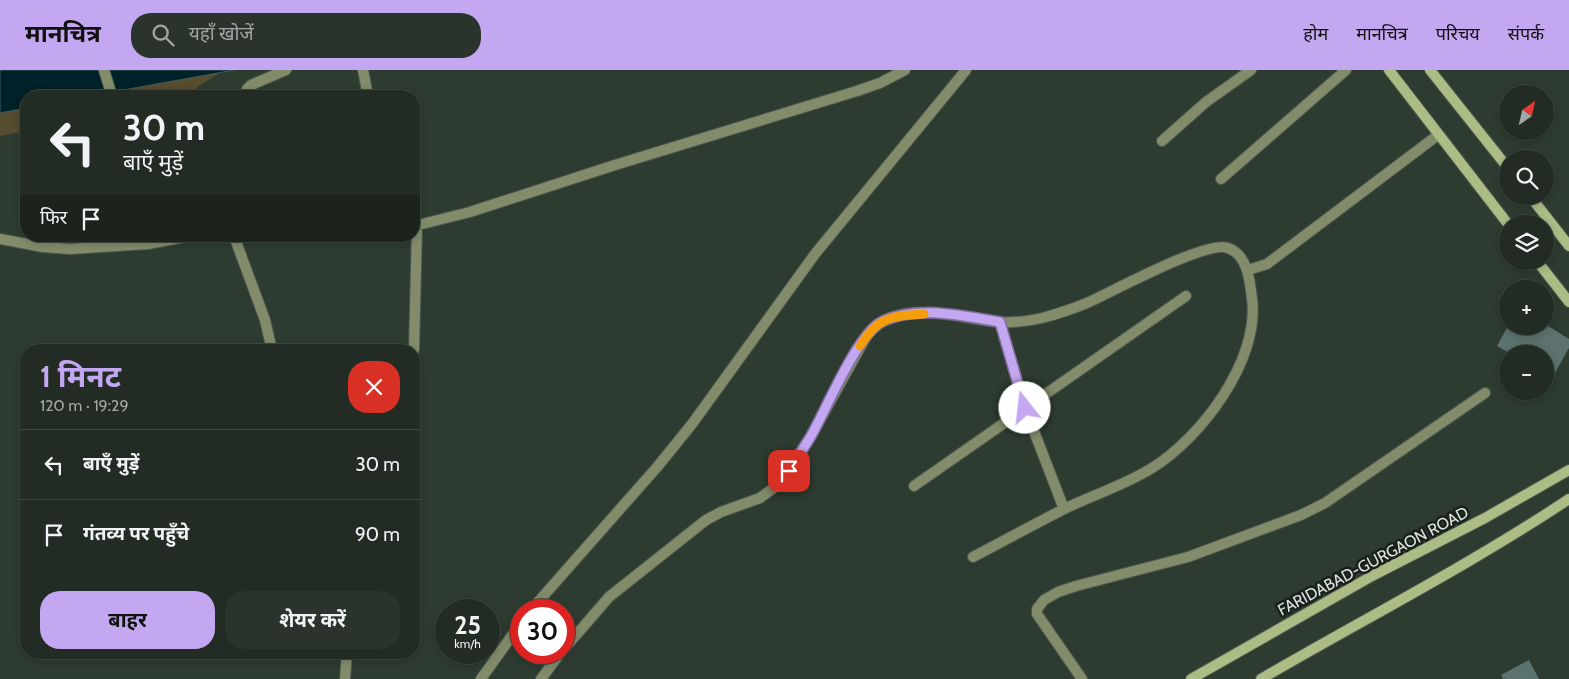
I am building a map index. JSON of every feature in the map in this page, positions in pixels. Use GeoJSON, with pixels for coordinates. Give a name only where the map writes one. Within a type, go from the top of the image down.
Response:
{"type":"FeatureCollection","features":[{"type":"Feature","properties":{"kind":"main road"},"geometry":{"type":"LineString","coordinates":[[1389,70],[1501,215]]}},
{"type":"Feature","properties":{"kind":"main road"},"geometry":{"type":"LineString","coordinates":[[1430,70],[1499,157]]}},
{"type":"Feature","properties":{"kind":"main road"},"geometry":{"type":"LineString","coordinates":[[1537,205],[1569,246]]}},
{"type":"Feature","properties":{"kind":"main road"},"geometry":{"type":"LineString","coordinates":[[1544,270],[1569,302]]}},
{"type":"Feature","properties":{"kind":"main road","name":"FARIDABAD-GURGAON ROAD"},"geometry":{"type":"LineString","coordinates":[[1191,679],[1372,576],[1485,518],[1569,470]]}},
{"type":"Feature","properties":{"kind":"main road"},"geometry":{"type":"LineString","coordinates":[[1261,679],[1358,622],[1484,553],[1569,499]]}},
{"type":"Feature","properties":{"kind":"street"},"geometry":{"type":"LineString","coordinates":[[104,70],[110,90]]}},
{"type":"Feature","properties":{"kind":"street"},"geometry":{"type":"LineString","coordinates":[[247,90],[251,85],[286,70]]}},
{"type":"Feature","properties":{"kind":"street"},"geometry":{"type":"LineString","coordinates":[[362,70],[367,90]]}},
{"type":"Feature","properties":{"kind":"street"},"geometry":{"type":"LineString","coordinates":[[420,225],[470,212],[615,165],[857,91],[880,83],[905,70]]}},
{"type":"Feature","properties":{"kind":"street"},"geometry":{"type":"LineString","coordinates":[[541,599],[686,431],[816,254],[966,70]]}},
{"type":"Feature","properties":{"kind":"street"},"geometry":{"type":"LineString","coordinates":[[1162,142],[1206,102],[1251,70]]}},
{"type":"Feature","properties":{"kind":"street"},"geometry":{"type":"LineString","coordinates":[[1221,179],[1346,70]]}},
{"type":"Feature","properties":{"kind":"street"},"geometry":{"type":"LineString","coordinates":[[1248,270],[1267,264],[1438,135]]}},
{"type":"Feature","properties":{"kind":"street"},"geometry":{"type":"LineString","coordinates":[[0,239],[43,247],[70,249],[158,242]]}},
{"type":"Feature","properties":{"kind":"street"},"geometry":{"type":"LineString","coordinates":[[236,242],[265,320],[271,344]]}},
{"type":"Feature","properties":{"kind":"street"},"geometry":{"type":"LineString","coordinates":[[414,344],[416,242]]}},
{"type":"Feature","properties":{"kind":"street"},"geometry":{"type":"LineString","coordinates":[[575,636],[609,596],[706,520],[721,512],[760,498],[778,484],[811,436],[854,356],[875,326],[883,321],[905,315],[943,313],[1000,322],[1020,322],[1063,312],[1143,275],[1212,248],[1220,247],[1233,250],[1248,270],[1253,302],[1247,346],[1239,370],[1209,415],[1184,443],[1151,468],[1064,509],[973,557]]}},
{"type":"Feature","properties":{"kind":"street"},"geometry":{"type":"LineString","coordinates":[[914,486],[1186,296]]}},
{"type":"Feature","properties":{"kind":"street"},"geometry":{"type":"LineString","coordinates":[[1000,322],[1025,408],[1064,509]]}},
{"type":"Feature","properties":{"kind":"street"},"geometry":{"type":"LineString","coordinates":[[1082,679],[1037,614],[1037,609],[1044,600],[1076,586],[1188,557],[1302,515],[1325,503],[1485,393]]}},
{"type":"Feature","properties":{"kind":"street"},"geometry":{"type":"LineString","coordinates":[[481,679],[510,639]]}},
{"type":"Feature","properties":{"kind":"street"},"geometry":{"type":"LineString","coordinates":[[345,679],[346,659]]}},
{"type":"Feature","properties":{"kind":"street"},"geometry":{"type":"LineString","coordinates":[[541,679],[552,664]]}},
{"type":"Feature","properties":{"kind":"shaded area"},"geometry":{"type":"Polygon","coordinates":[[[0,70],[224,70],[193,90],[20,90],[20,132],[0,136],[0,70]]]}},
{"type":"Feature","properties":{"kind":"water"},"geometry":{"type":"Polygon","coordinates":[[[0,70],[234,70],[123,90],[20,90],[20,109],[0,113],[0,70]]]}},
{"type":"Feature","properties":{"kind":"building"},"geometry":{"type":"Polygon","coordinates":[[[1554,330],[1569,339],[1569,348],[1554,374],[1554,345],[1497,346],[1503,335],[1554,335],[1554,330]]]}},
{"type":"Feature","properties":{"kind":"building"},"geometry":{"type":"Polygon","coordinates":[[[1529,660],[1539,679],[1503,679],[1501,675],[1529,660]]]}},
{"type":"Feature","properties":{"kind":"slow traffic"},"geometry":{"type":"LineString","coordinates":[[860,346],[875,326],[883,321],[897,316],[924,314]]}},
{"type":"Feature","properties":{"kind":"route"},"geometry":{"type":"LineString","coordinates":[[789,471],[811,436],[867,335],[875,326],[897,316],[943,313],[1000,322],[1025,408]]}}]}
